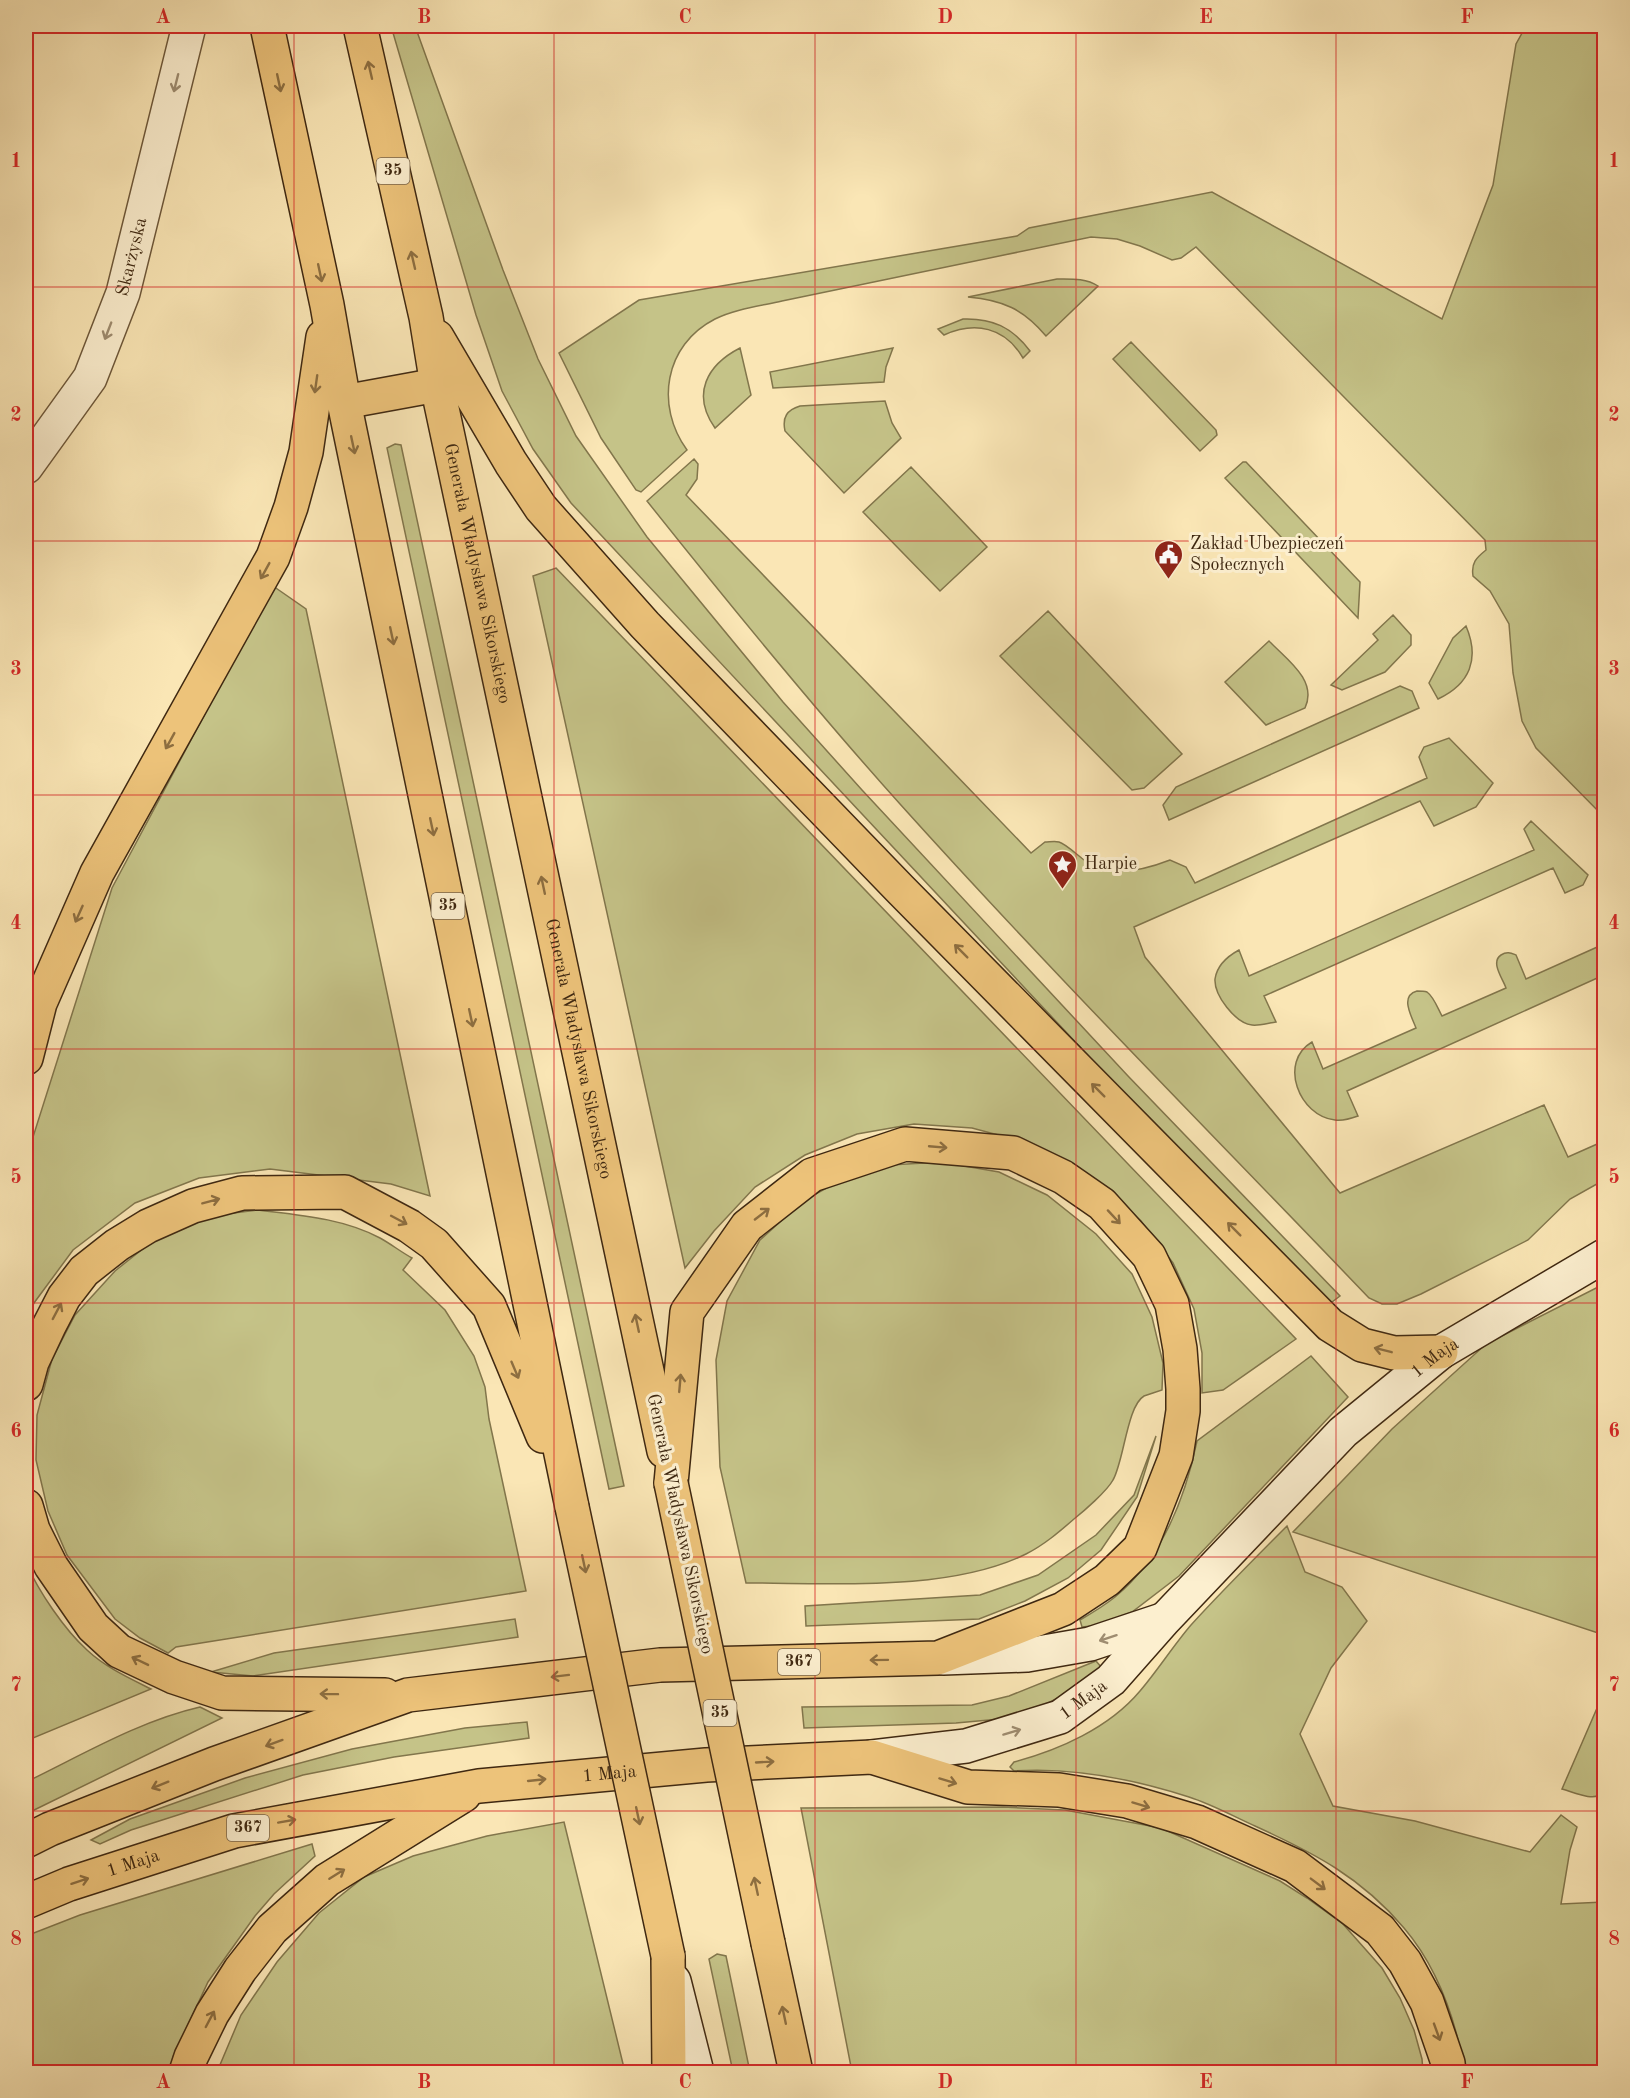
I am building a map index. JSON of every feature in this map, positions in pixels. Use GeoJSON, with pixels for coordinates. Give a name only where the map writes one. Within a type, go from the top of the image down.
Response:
{"type":"FeatureCollection","features":[{"type":"Feature","properties":{"kind":"main road","name":"35"},"geometry":{"type":"LineString","coordinates":[[267,26],[327,305],[344,402],[572,1506],[668,1956]]}},
{"type":"Feature","properties":{"kind":"main road","name":"Generała Władysława Sikorskiego"},"geometry":{"type":"LineString","coordinates":[[360,26],[426,317],[437,385],[796,2073]]}},
{"type":"Feature","properties":{"kind":"main road"},"geometry":{"type":"LineString","coordinates":[[26,1058],[40,1004],[97,873],[273,557],[291,507],[306,452],[327,305]]}},
{"type":"Feature","properties":{"kind":"main road"},"geometry":{"type":"LineString","coordinates":[[426,317],[511,463],[542,508],[645,625],[892,881],[1330,1325],[1362,1346],[1394,1353],[1441,1352]]}},
{"type":"Feature","properties":{"kind":"main road"},"geometry":{"type":"LineString","coordinates":[[344,402],[437,385]]}},
{"type":"Feature","properties":{"kind":"main road"},"geometry":{"type":"LineString","coordinates":[[671,1483],[687,1312],[747,1226],[812,1175],[905,1144],[1013,1153],[1062,1177],[1102,1204],[1149,1256],[1172,1304],[1180,1349],[1183,1389],[1183,1411],[1176,1456],[1140,1548],[1107,1580],[1063,1609],[938,1658]]}},
{"type":"Feature","properties":{"kind":"main road"},"geometry":{"type":"LineString","coordinates":[[26,1384],[32,1362],[49,1326],[64,1297],[84,1271],[117,1245],[148,1226],[193,1206],[242,1193],[345,1192],[410,1226],[434,1244],[489,1306],[572,1506]]}},
{"type":"Feature","properties":{"kind":"main road"},"geometry":{"type":"LineString","coordinates":[[26,1506],[33,1530],[51,1566],[93,1627],[119,1651],[174,1677],[222,1693],[408,1695]]}},
{"type":"Feature","properties":{"kind":"main road","name":"1 Maja"},"geometry":{"type":"LineString","coordinates":[[26,1841],[50,1829],[214,1764],[408,1695],[660,1665],[938,1658]]}},
{"type":"Feature","properties":{"kind":"main road"},"geometry":{"type":"LineString","coordinates":[[872,1757],[969,1787],[1059,1790],[1127,1801],[1197,1822],[1295,1866],[1380,1930],[1405,1962],[1427,2002],[1448,2063],[1449,2073]]}},
{"type":"Feature","properties":{"kind":"main road","name":"1 Maja"},"geometry":{"type":"LineString","coordinates":[[26,1902],[69,1884],[234,1831],[479,1786],[706,1765],[872,1757]]}},
{"type":"Feature","properties":{"kind":"main road"},"geometry":{"type":"LineString","coordinates":[[186,2073],[191,2057],[212,2014],[240,1970],[272,1929],[327,1880],[479,1786]]}},
{"type":"Feature","properties":{"kind":"main road"},"geometry":{"type":"LineString","coordinates":[[668,1956],[669,2073]]}},
{"type":"Feature","properties":{"kind":"street","name":"Skarżyska"},"geometry":{"type":"LineString","coordinates":[[26,467],[90,378],[123,293],[189,26]]}},
{"type":"Feature","properties":{"kind":"street","name":"1 Maja"},"geometry":{"type":"LineString","coordinates":[[872,1757],[966,1746],[1060,1717],[1111,1680],[1164,1620],[1343,1432],[1441,1352],[1605,1256]]}},
{"type":"Feature","properties":{"kind":"street","name":"1 Maja"},"geometry":{"type":"LineString","coordinates":[[938,1658],[1027,1655],[1090,1644],[1164,1620]]}},
{"type":"Feature","properties":{"kind":"street","name":"35"},"geometry":{"type":"LineString","coordinates":[[668,1956],[698,2073]]}},
{"type":"Feature","properties":{"kind":"shaded area"},"geometry":{"type":"Polygon","coordinates":[[[391,26],[415,26],[503,270],[538,359],[576,436],[647,537],[783,702],[862,790],[1128,1076],[1340,1296],[1328,1305],[1124,1094],[571,503],[533,449],[502,391],[476,315],[391,26]]]}},
{"type":"Feature","properties":{"kind":"shaded area"},"geometry":{"type":"Polygon","coordinates":[[[1526,26],[1604,26],[1604,182],[1600,187],[1604,200],[1604,254],[1602,254],[1597,292],[1604,293],[1604,817],[1536,748],[1522,721],[1513,673],[1509,624],[1490,591],[1473,576],[1475,561],[1486,550],[1485,540],[1196,247],[1181,258],[1172,260],[1117,239],[1091,237],[756,306],[715,319],[698,330],[685,344],[675,360],[670,378],[668,396],[671,415],[677,433],[687,450],[641,492],[636,490],[601,438],[559,353],[639,300],[1017,236],[1029,228],[1212,192],[1442,319],[1493,185],[1516,44],[1526,26]]]}},
{"type":"Feature","properties":{"kind":"shaded area"},"geometry":{"type":"Polygon","coordinates":[[[1057,279],[1083,280],[1098,286],[1046,336],[1029,319],[1012,308],[992,301],[968,297],[1057,279]]]}},
{"type":"Feature","properties":{"kind":"shaded area"},"geometry":{"type":"Polygon","coordinates":[[[963,319],[983,320],[1001,326],[1016,336],[1030,351],[1023,358],[1007,339],[988,330],[967,328],[944,335],[938,329],[963,319]]]}},
{"type":"Feature","properties":{"kind":"shaded area"},"geometry":{"type":"Polygon","coordinates":[[[1131,342],[1216,430],[1217,435],[1200,451],[1113,359],[1131,342]]]}},
{"type":"Feature","properties":{"kind":"shaded area"},"geometry":{"type":"Polygon","coordinates":[[[740,348],[751,395],[715,428],[704,404],[706,382],[719,363],[740,348]]]}},
{"type":"Feature","properties":{"kind":"shaded area"},"geometry":{"type":"Polygon","coordinates":[[[893,348],[886,367],[884,382],[773,388],[770,372],[893,348]]]}},
{"type":"Feature","properties":{"kind":"shaded area"},"geometry":{"type":"Polygon","coordinates":[[[885,401],[892,423],[901,438],[844,493],[785,431],[786,415],[800,406],[885,401]]]}},
{"type":"Feature","properties":{"kind":"shaded area"},"geometry":{"type":"Polygon","coordinates":[[[395,444],[401,445],[624,1486],[609,1489],[387,448],[395,444]]]}},
{"type":"Feature","properties":{"kind":"shaded area"},"geometry":{"type":"Polygon","coordinates":[[[694,459],[698,464],[697,479],[686,495],[1031,853],[1045,842],[1059,842],[1093,866],[1112,871],[1142,869],[1170,860],[1186,867],[1195,883],[1427,778],[1419,757],[1424,747],[1449,738],[1493,783],[1476,807],[1434,826],[1420,801],[1134,927],[1145,957],[1340,1193],[1544,1105],[1568,1157],[1604,1141],[1604,1180],[1570,1199],[1528,1240],[1421,1294],[1397,1304],[1382,1304],[1369,1298],[957,867],[835,730],[678,540],[647,501],[694,459]]]}},
{"type":"Feature","properties":{"kind":"shaded area"},"geometry":{"type":"Polygon","coordinates":[[[1243,462],[1246,462],[1360,582],[1358,618],[1225,478],[1243,462]]]}},
{"type":"Feature","properties":{"kind":"shaded area"},"geometry":{"type":"Polygon","coordinates":[[[911,467],[987,547],[940,591],[863,512],[911,467]]]}},
{"type":"Feature","properties":{"kind":"shaded area"},"geometry":{"type":"Polygon","coordinates":[[[556,568],[1296,1339],[1223,1390],[1202,1393],[1202,1353],[1194,1309],[1173,1263],[1141,1221],[1099,1182],[1032,1144],[972,1128],[914,1124],[857,1134],[805,1155],[755,1187],[714,1231],[685,1268],[533,576],[556,568]]]}},
{"type":"Feature","properties":{"kind":"shaded area"},"geometry":{"type":"Polygon","coordinates":[[[273,586],[306,609],[430,1196],[391,1184],[270,1169],[199,1178],[135,1203],[73,1250],[34,1303],[26,1321],[26,1159],[112,888],[273,586]]]}},
{"type":"Feature","properties":{"kind":"shaded area"},"geometry":{"type":"Polygon","coordinates":[[[1048,611],[1182,754],[1144,788],[1132,790],[1000,656],[1048,611]]]}},
{"type":"Feature","properties":{"kind":"shaded area"},"geometry":{"type":"Polygon","coordinates":[[[1393,615],[1411,635],[1411,645],[1385,672],[1342,690],[1331,685],[1378,640],[1373,634],[1393,615]]]}},
{"type":"Feature","properties":{"kind":"shaded area"},"geometry":{"type":"Polygon","coordinates":[[[1466,626],[1472,649],[1469,669],[1458,686],[1438,699],[1429,683],[1453,638],[1466,626]]]}},
{"type":"Feature","properties":{"kind":"shaded area"},"geometry":{"type":"Polygon","coordinates":[[[1269,641],[1304,679],[1308,698],[1305,708],[1266,725],[1225,682],[1269,641]]]}},
{"type":"Feature","properties":{"kind":"shaded area"},"geometry":{"type":"Polygon","coordinates":[[[1400,686],[1412,691],[1419,708],[1169,820],[1163,805],[1176,787],[1400,686]]]}},
{"type":"Feature","properties":{"kind":"shaded area"},"geometry":{"type":"Polygon","coordinates":[[[1531,821],[1588,875],[1583,885],[1565,893],[1553,868],[1264,996],[1276,1022],[1255,1025],[1245,1023],[1233,1014],[1218,993],[1215,979],[1218,969],[1224,961],[1239,950],[1249,976],[1534,850],[1524,829],[1531,821]]]}},
{"type":"Feature","properties":{"kind":"shaded area"},"geometry":{"type":"Polygon","coordinates":[[[1604,944],[1604,975],[1347,1091],[1358,1116],[1335,1120],[1322,1116],[1311,1109],[1297,1087],[1296,1062],[1302,1051],[1312,1042],[1323,1069],[1416,1028],[1408,1002],[1409,997],[1417,991],[1429,994],[1442,1016],[1506,988],[1497,966],[1498,958],[1503,954],[1516,955],[1526,979],[1604,944]]]}},
{"type":"Feature","properties":{"kind":"shaded area"},"geometry":{"type":"Polygon","coordinates":[[[941,1162],[999,1172],[1047,1195],[1096,1234],[1132,1274],[1152,1317],[1163,1363],[1162,1390],[1144,1396],[1138,1402],[1130,1422],[1117,1471],[1106,1490],[1057,1533],[1026,1554],[962,1575],[926,1580],[852,1584],[746,1583],[720,1467],[716,1360],[727,1301],[760,1240],[803,1201],[841,1180],[890,1165],[941,1162]]]}},
{"type":"Feature","properties":{"kind":"shaded area"},"geometry":{"type":"Polygon","coordinates":[[[257,1210],[320,1218],[351,1226],[380,1238],[412,1258],[403,1270],[445,1310],[474,1356],[485,1387],[489,1419],[526,1591],[176,1647],[168,1653],[140,1638],[115,1619],[67,1555],[48,1511],[36,1460],[37,1415],[52,1359],[75,1315],[115,1271],[159,1236],[209,1216],[257,1210]]]}},
{"type":"Feature","properties":{"kind":"shaded area"},"geometry":{"type":"Polygon","coordinates":[[[1604,1284],[1604,1635],[1293,1532],[1392,1429],[1486,1344],[1604,1284]]]}},
{"type":"Feature","properties":{"kind":"shaded area"},"geometry":{"type":"Polygon","coordinates":[[[1311,1356],[1348,1397],[1179,1576],[1132,1612],[1100,1625],[1082,1627],[1080,1620],[1111,1600],[1131,1582],[1146,1565],[1158,1546],[1178,1506],[1197,1441],[1311,1356]]]}},
{"type":"Feature","properties":{"kind":"shaded area"},"geometry":{"type":"Polygon","coordinates":[[[1156,1436],[1137,1497],[1101,1550],[1068,1578],[1025,1601],[979,1619],[806,1626],[805,1606],[980,1595],[1038,1575],[1096,1535],[1134,1495],[1156,1436]]]}},
{"type":"Feature","properties":{"kind":"shaded area"},"geometry":{"type":"Polygon","coordinates":[[[1287,1526],[1305,1572],[1342,1587],[1367,1621],[1331,1668],[1300,1734],[1333,1806],[1415,1821],[1530,1852],[1561,1815],[1577,1827],[1570,1850],[1561,1904],[1604,1902],[1604,2072],[1465,2072],[1451,2015],[1427,1960],[1388,1910],[1354,1880],[1277,1836],[1189,1797],[1102,1776],[1058,1771],[1014,1771],[1010,1767],[1014,1762],[1048,1751],[1082,1736],[1114,1716],[1128,1704],[1191,1625],[1287,1526]]]}},
{"type":"Feature","properties":{"kind":"shaded area"},"geometry":{"type":"Polygon","coordinates":[[[26,1563],[53,1610],[78,1641],[109,1667],[151,1689],[26,1741],[26,1563]]]}},
{"type":"Feature","properties":{"kind":"shaded area"},"geometry":{"type":"Polygon","coordinates":[[[515,1619],[518,1637],[253,1676],[211,1672],[274,1653],[515,1619]]]}},
{"type":"Feature","properties":{"kind":"shaded area"},"geometry":{"type":"Polygon","coordinates":[[[1096,1661],[1102,1668],[1072,1691],[1036,1709],[1000,1719],[956,1723],[804,1728],[802,1707],[972,1705],[1009,1696],[1096,1661]]]}},
{"type":"Feature","properties":{"kind":"shaded area"},"geometry":{"type":"Polygon","coordinates":[[[1604,1692],[1604,1794],[1589,1797],[1562,1789],[1604,1692]]]}},
{"type":"Feature","properties":{"kind":"shaded area"},"geometry":{"type":"Polygon","coordinates":[[[200,1707],[222,1718],[26,1814],[26,1782],[133,1730],[200,1707]]]}},
{"type":"Feature","properties":{"kind":"shaded area"},"geometry":{"type":"Polygon","coordinates":[[[527,1722],[529,1738],[394,1757],[303,1775],[131,1830],[100,1844],[91,1840],[130,1819],[245,1778],[352,1749],[465,1728],[527,1722]]]}},
{"type":"Feature","properties":{"kind":"shaded area"},"geometry":{"type":"Polygon","coordinates":[[[1003,1807],[1065,1810],[1161,1828],[1280,1881],[1307,1898],[1343,1924],[1382,1968],[1400,1998],[1414,2030],[1423,2072],[852,2072],[801,1808],[1003,1807]]]}},
{"type":"Feature","properties":{"kind":"shaded area"},"geometry":{"type":"Polygon","coordinates":[[[564,1822],[625,2072],[217,2072],[241,2015],[277,1962],[319,1913],[364,1877],[413,1856],[487,1836],[564,1822]]]}},
{"type":"Feature","properties":{"kind":"shaded area"},"geometry":{"type":"Polygon","coordinates":[[[312,1844],[315,1856],[274,1894],[255,1916],[208,1982],[173,2057],[170,2072],[26,2072],[26,1936],[80,1915],[312,1844]]]}},
{"type":"Feature","properties":{"kind":"shaded area"},"geometry":{"type":"Polygon","coordinates":[[[717,1954],[726,1956],[750,2072],[733,2072],[709,1959],[717,1954]]]}},
{"type":"Feature","properties":{"kind":"place","name":"Zakład Ubezpieczeń Społecznych"},"geometry":{"type":"Point","coordinates":[1169,580]}},
{"type":"Feature","properties":{"kind":"place","name":"Harpie"},"geometry":{"type":"Point","coordinates":[1063,890]}}]}
